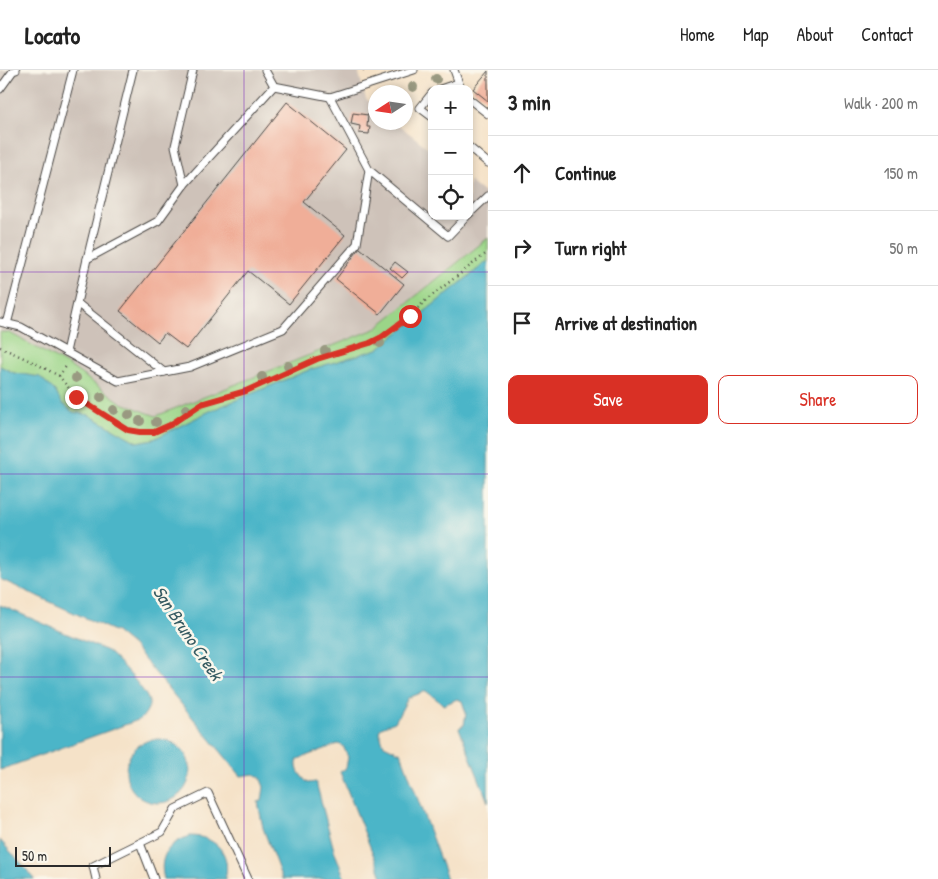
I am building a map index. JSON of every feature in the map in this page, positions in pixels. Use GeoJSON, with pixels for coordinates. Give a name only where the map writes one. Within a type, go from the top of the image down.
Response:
{"type":"FeatureCollection","features":[{"type":"Feature","properties":{"kind":"lane"},"geometry":{"type":"LineString","coordinates":[[0,91],[13,71],[16,70]]}},
{"type":"Feature","properties":{"kind":"lane"},"geometry":{"type":"LineString","coordinates":[[73,70],[4,323],[21,327],[118,381],[190,367],[283,329],[357,244],[369,170]]}},
{"type":"Feature","properties":{"kind":"lane"},"geometry":{"type":"LineString","coordinates":[[66,352],[133,70]]}},
{"type":"Feature","properties":{"kind":"lane"},"geometry":{"type":"LineString","coordinates":[[184,185],[174,146],[193,70]]}},
{"type":"Feature","properties":{"kind":"lane"},"geometry":{"type":"LineString","coordinates":[[265,70],[274,86],[330,97],[414,70]]}},
{"type":"Feature","properties":{"kind":"lane"},"geometry":{"type":"LineString","coordinates":[[454,70],[460,85]]}},
{"type":"Feature","properties":{"kind":"lane"},"geometry":{"type":"LineString","coordinates":[[87,259],[158,221],[184,185],[274,86]]}},
{"type":"Feature","properties":{"kind":"lane"},"geometry":{"type":"LineString","coordinates":[[330,97],[369,170],[428,219]]}},
{"type":"Feature","properties":{"kind":"lane"},"geometry":{"type":"LineString","coordinates":[[428,98],[420,108],[428,114]]}},
{"type":"Feature","properties":{"kind":"lane"},"geometry":{"type":"LineString","coordinates":[[473,102],[488,114]]}},
{"type":"Feature","properties":{"kind":"lane"},"geometry":{"type":"LineString","coordinates":[[473,151],[488,163]]}},
{"type":"Feature","properties":{"kind":"lane"},"geometry":{"type":"LineString","coordinates":[[473,210],[488,196]]}},
{"type":"Feature","properties":{"kind":"lane"},"geometry":{"type":"LineString","coordinates":[[429,220],[448,236],[463,220]]}},
{"type":"Feature","properties":{"kind":"lane"},"geometry":{"type":"LineString","coordinates":[[77,303],[164,372]]}},
{"type":"Feature","properties":{"kind":"lane"},"geometry":{"type":"LineString","coordinates":[[96,879],[93,866],[162,832],[175,809],[208,793],[248,879]]}},
{"type":"Feature","properties":{"kind":"lane"},"geometry":{"type":"LineString","coordinates":[[140,843],[154,879]]}},
{"type":"Feature","properties":{"kind":"path"},"geometry":{"type":"LineString","coordinates":[[0,347],[59,376],[76,397],[128,430],[154,432],[170,425],[201,404],[246,391],[317,359],[358,347],[382,337],[488,252]]}},
{"type":"Feature","properties":{"kind":"path"},"geometry":{"type":"LineString","coordinates":[[59,376],[67,365]]}},
{"type":"Feature","properties":{"kind":"shaded area"},"geometry":{"type":"Polygon","coordinates":[[[0,70],[358,70],[368,101],[368,130],[405,130],[428,148],[428,220],[473,220],[473,184],[488,196],[488,238],[375,329],[156,416],[122,403],[67,365],[10,333],[0,332],[0,70]]]}},
{"type":"Feature","properties":{"kind":"green space"},"geometry":{"type":"Polygon","coordinates":[[[488,238],[488,261],[378,349],[309,370],[210,411],[154,439],[137,442],[89,415],[73,412],[62,403],[55,391],[40,377],[14,373],[0,366],[0,332],[10,333],[71,367],[122,403],[156,416],[375,329],[488,238]]]}},
{"type":"Feature","properties":{"kind":"water","name":"San Bruno Creek"},"geometry":{"type":"Polygon","coordinates":[[[488,261],[488,802],[459,728],[464,725],[466,713],[462,701],[457,699],[444,705],[426,691],[408,698],[395,722],[381,727],[379,732],[384,745],[401,753],[447,879],[383,879],[340,772],[346,768],[348,757],[343,746],[338,744],[298,759],[297,766],[301,775],[308,783],[316,782],[334,850],[345,879],[282,879],[263,828],[258,802],[262,801],[264,787],[260,777],[254,774],[241,776],[133,646],[116,632],[0,579],[0,366],[14,373],[40,377],[55,391],[62,403],[73,412],[89,415],[137,442],[154,439],[210,411],[309,370],[378,349],[488,261]]]}},
{"type":"Feature","properties":{"kind":"water"},"geometry":{"type":"Polygon","coordinates":[[[0,605],[107,651],[131,675],[147,697],[149,706],[143,717],[0,770],[0,605]]]}},
{"type":"Feature","properties":{"kind":"water"},"geometry":{"type":"Polygon","coordinates":[[[152,739],[164,739],[181,748],[188,759],[190,771],[188,783],[181,794],[164,803],[152,803],[140,798],[131,789],[126,777],[126,765],[131,753],[140,744],[152,739]]]}},
{"type":"Feature","properties":{"kind":"water"},"geometry":{"type":"Polygon","coordinates":[[[190,836],[207,839],[220,848],[226,861],[225,879],[164,879],[162,864],[167,852],[176,843],[190,836]]]}},
{"type":"Feature","properties":{"kind":"water"},"geometry":{"type":"Polygon","coordinates":[[[0,840],[35,879],[0,879],[0,840]]]}},
{"type":"Feature","properties":{"kind":"building"},"geometry":{"type":"Polygon","coordinates":[[[488,71],[488,101],[473,89],[488,71]]]}},
{"type":"Feature","properties":{"kind":"building"},"geometry":{"type":"Polygon","coordinates":[[[287,102],[346,150],[304,202],[345,235],[289,304],[248,271],[186,349],[165,333],[158,342],[120,311],[287,102]]]}},
{"type":"Feature","properties":{"kind":"building"},"geometry":{"type":"Polygon","coordinates":[[[353,113],[368,115],[367,127],[370,130],[369,134],[359,133],[360,126],[351,124],[353,113]]]}},
{"type":"Feature","properties":{"kind":"building"},"geometry":{"type":"Polygon","coordinates":[[[360,248],[404,284],[380,314],[336,279],[360,248]]]}},
{"type":"Feature","properties":{"kind":"building"},"geometry":{"type":"Polygon","coordinates":[[[395,262],[408,272],[402,278],[390,268],[395,262]]]}},
{"type":"Feature","properties":{"kind":"route"},"geometry":{"type":"LineString","coordinates":[[76,397],[128,430],[154,432],[170,425],[201,404],[238,394],[317,359],[370,343],[382,337],[410,316]]}}]}
